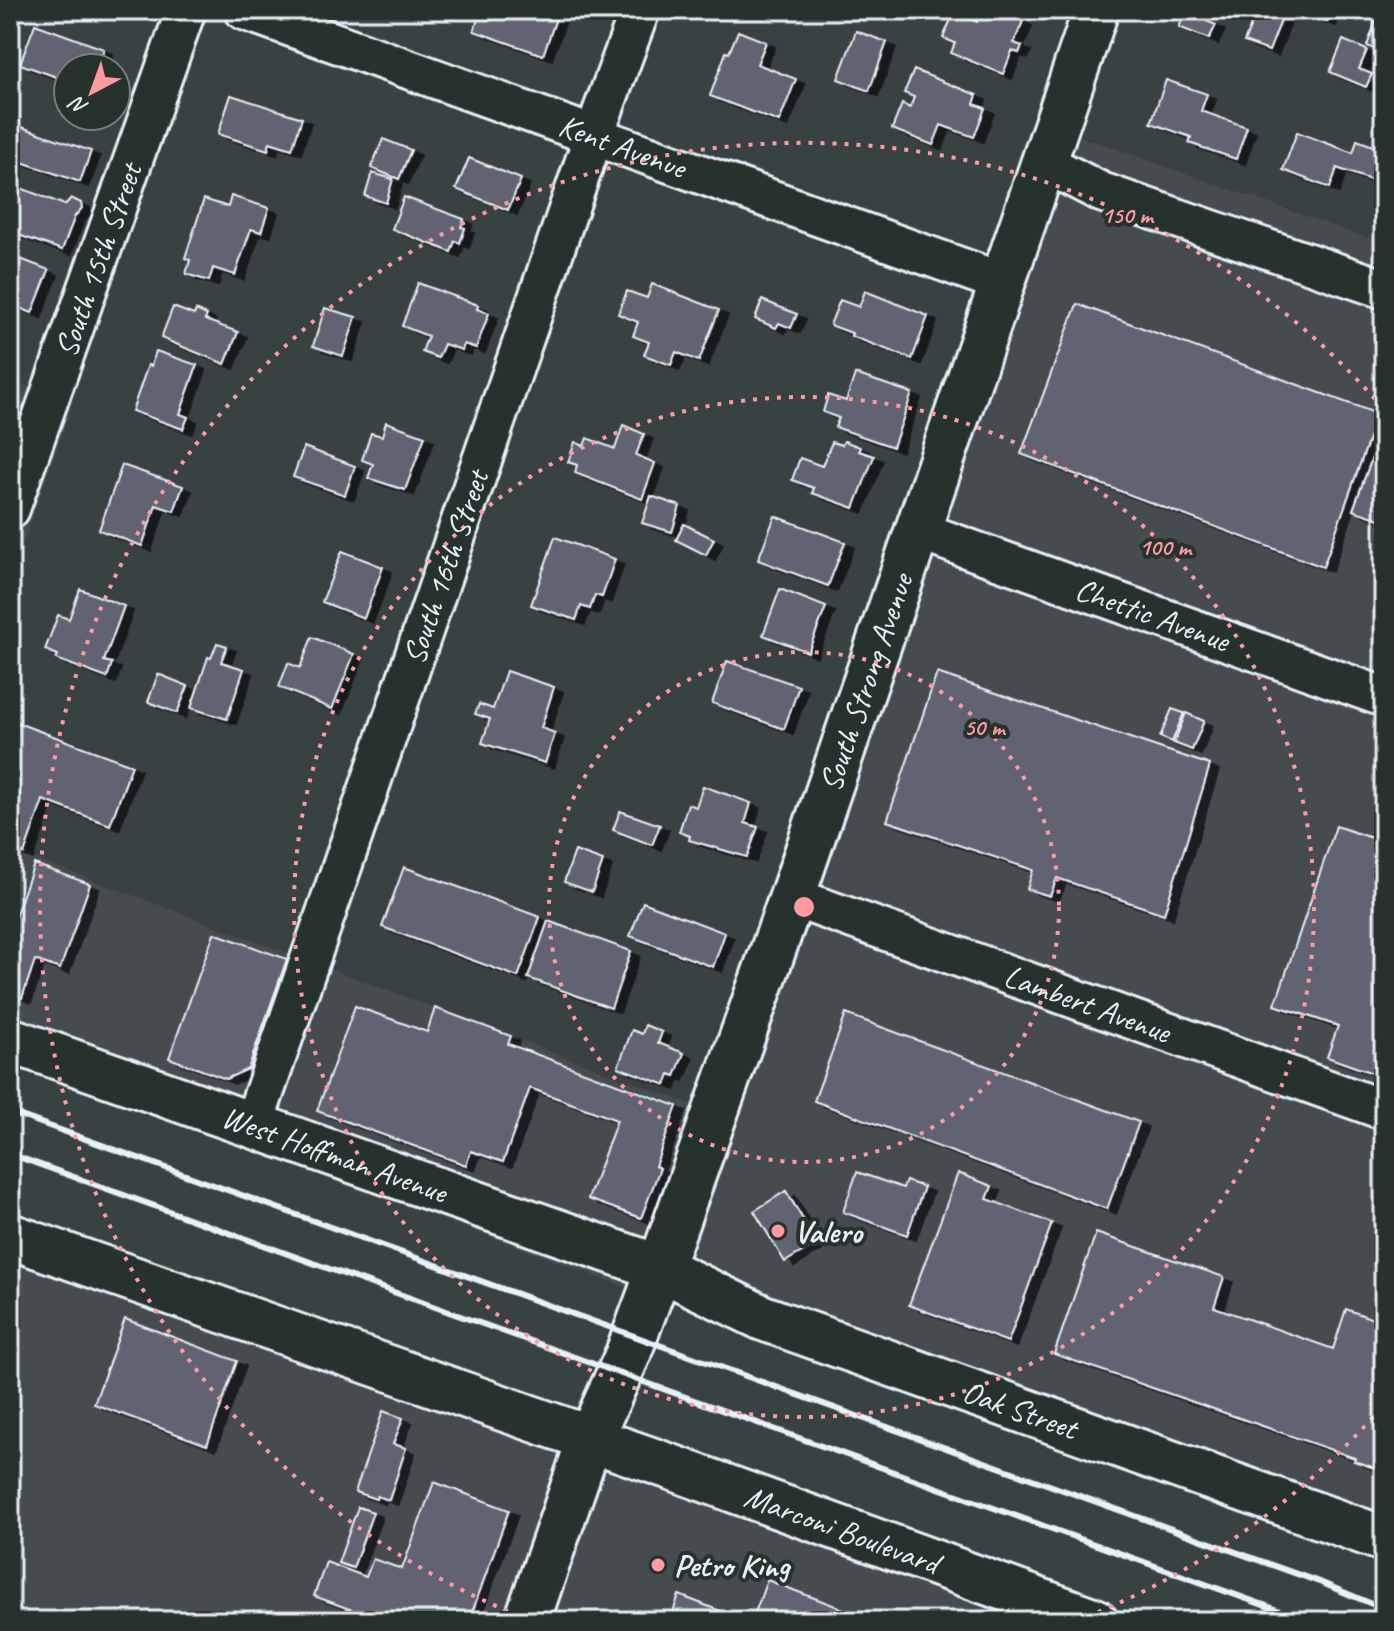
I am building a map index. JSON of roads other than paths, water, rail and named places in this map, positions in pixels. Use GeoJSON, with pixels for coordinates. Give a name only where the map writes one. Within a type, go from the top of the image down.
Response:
{"type":"FeatureCollection","features":[{"type":"Feature","properties":{"kind":"street","name":"South 15th Street"},"geometry":{"type":"LineString","coordinates":[[10,509],[186,10]]}},
{"type":"Feature","properties":{"kind":"street","name":"Kent Avenue"},"geometry":{"type":"LineString","coordinates":[[244,10],[1001,282]]}},
{"type":"Feature","properties":{"kind":"street","name":"South 16th Street"},"geometry":{"type":"LineString","coordinates":[[253,1125],[594,135],[640,10]]}},
{"type":"Feature","properties":{"kind":"street","name":"South Strong Avenue"},"geometry":{"type":"LineString","coordinates":[[527,1621],[590,1439],[628,1354],[660,1268],[792,897],[1096,10]]}},
{"type":"Feature","properties":{"kind":"street"},"geometry":{"type":"LineString","coordinates":[[1045,163],[1101,192],[1384,289]]}},
{"type":"Feature","properties":{"kind":"street","name":"Chettic Avenue"},"geometry":{"type":"LineString","coordinates":[[919,531],[1384,697]]}},
{"type":"Feature","properties":{"kind":"street","name":"Lambert Avenue"},"geometry":{"type":"LineString","coordinates":[[792,897],[1384,1110]]}},
{"type":"Feature","properties":{"kind":"street","name":"West Hoffman Avenue"},"geometry":{"type":"LineString","coordinates":[[10,1040],[660,1268]]}},
{"type":"Feature","properties":{"kind":"street"},"geometry":{"type":"LineString","coordinates":[[10,1236],[590,1439]]}},
{"type":"Feature","properties":{"kind":"street","name":"Oak Street"},"geometry":{"type":"LineString","coordinates":[[660,1268],[763,1318],[1384,1539]]}},
{"type":"Feature","properties":{"kind":"street","name":"Marconi Boulevard"},"geometry":{"type":"LineString","coordinates":[[590,1439],[1095,1621]]}},
{"type":"Feature","properties":{"kind":"railway"},"geometry":{"type":"LineString","coordinates":[[10,1112],[1322,1583],[1384,1609]]}},
{"type":"Feature","properties":{"kind":"railway"},"geometry":{"type":"LineString","coordinates":[[10,1154],[1308,1621]]}},
{"type":"Feature","properties":{"kind":"place","name":"Valero"},"geometry":{"type":"Point","coordinates":[778,1231]}},
{"type":"Feature","properties":{"kind":"place","name":"Petro King"},"geometry":{"type":"Point","coordinates":[658,1565]}}]}
